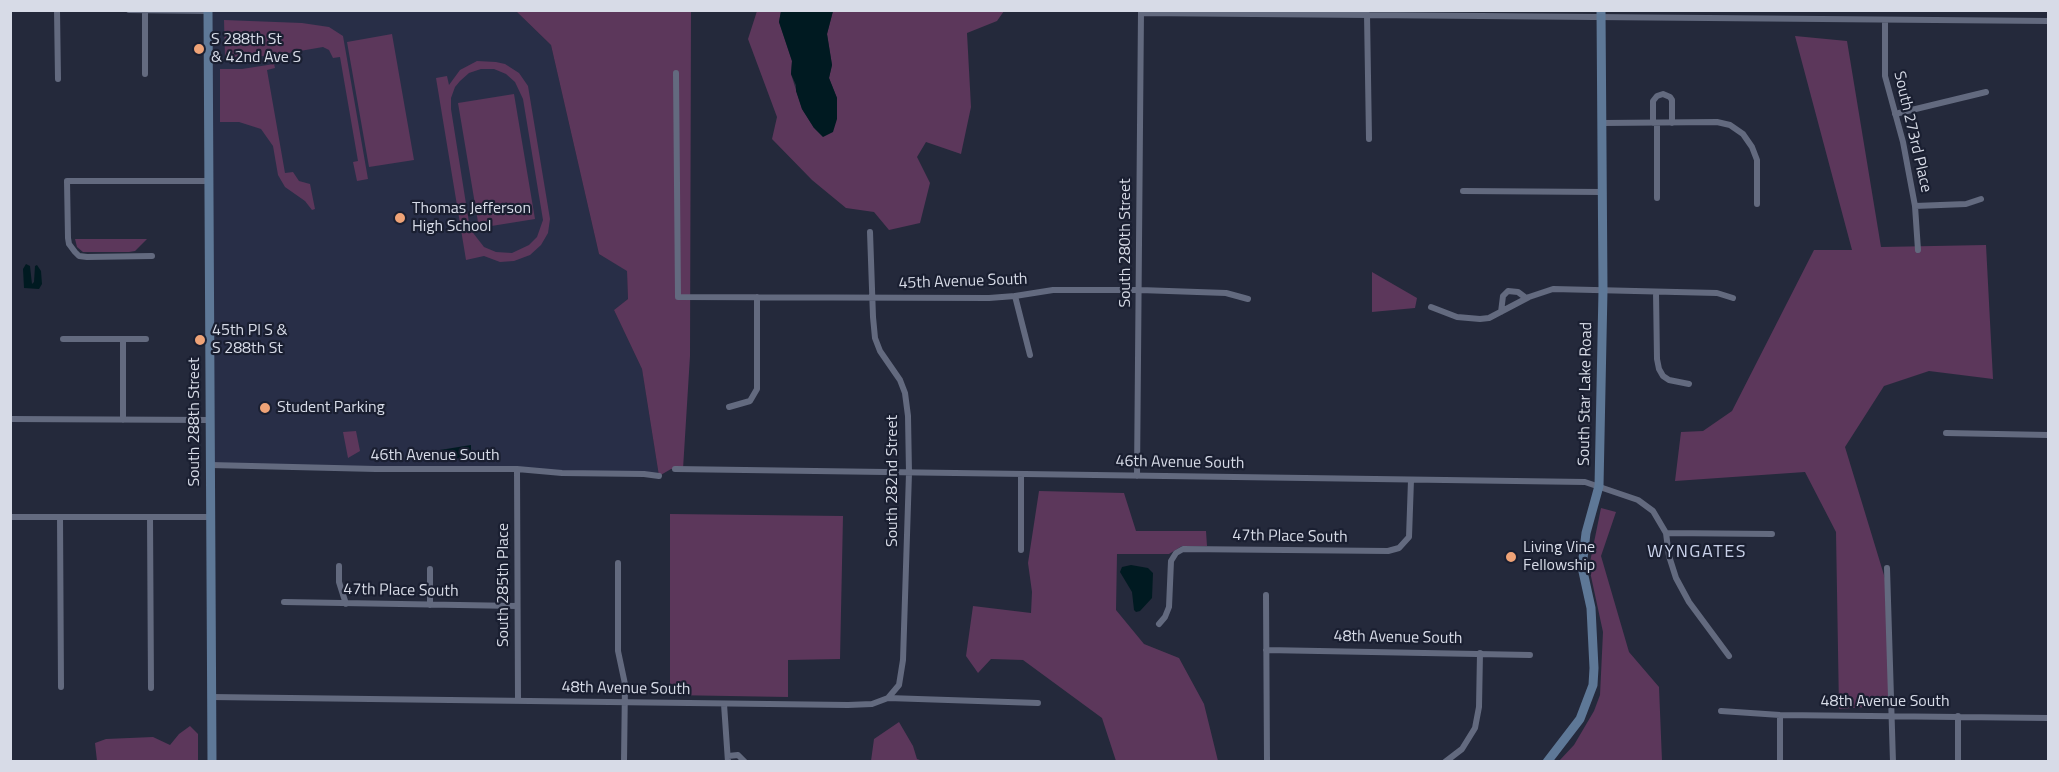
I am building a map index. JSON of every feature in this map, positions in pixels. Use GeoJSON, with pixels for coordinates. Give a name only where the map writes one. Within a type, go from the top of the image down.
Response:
{"type":"FeatureCollection","features":[{"type":"Feature","properties":{"kind":"street"},"geometry":{"type":"LineString","coordinates":[[57,10],[58,79]]}},
{"type":"Feature","properties":{"kind":"street"},"geometry":{"type":"LineString","coordinates":[[129,10],[208,11]]}},
{"type":"Feature","properties":{"kind":"street"},"geometry":{"type":"LineString","coordinates":[[145,11],[145,74]]}},
{"type":"Feature","properties":{"kind":"street","name":"South 288th Street"},"geometry":{"type":"LineString","coordinates":[[208,11],[212,762]]}},
{"type":"Feature","properties":{"kind":"street"},"geometry":{"type":"LineString","coordinates":[[1141,12],[1702,14],[1886,20],[2049,21]]}},
{"type":"Feature","properties":{"kind":"street","name":"South 280th Street"},"geometry":{"type":"LineString","coordinates":[[1137,476],[1141,12]]}},
{"type":"Feature","properties":{"kind":"street"},"geometry":{"type":"LineString","coordinates":[[1367,14],[1369,138]]}},
{"type":"Feature","properties":{"kind":"street","name":"South Star Lake Road"},"geometry":{"type":"LineString","coordinates":[[1547,762],[1580,719],[1593,685],[1591,608],[1582,567],[1586,533],[1599,486],[1603,291],[1602,14]]}},
{"type":"Feature","properties":{"kind":"street","name":"South 273rd Place"},"geometry":{"type":"LineString","coordinates":[[1886,20],[1884,66],[1915,206],[1918,250]]}},
{"type":"Feature","properties":{"kind":"street","name":"45th Avenue South"},"geometry":{"type":"LineString","coordinates":[[676,73],[678,297],[1015,296],[1053,290],[1140,290],[1226,293],[1248,299]]}},
{"type":"Feature","properties":{"kind":"street"},"geometry":{"type":"LineString","coordinates":[[1895,114],[1986,92]]}},
{"type":"Feature","properties":{"kind":"street"},"geometry":{"type":"LineString","coordinates":[[1656,198],[1653,101],[1657,96],[1663,94],[1672,100],[1672,123]]}},
{"type":"Feature","properties":{"kind":"street"},"geometry":{"type":"LineString","coordinates":[[1603,123],[1717,122],[1730,125],[1743,134],[1752,147],[1756,160],[1757,204]]}},
{"type":"Feature","properties":{"kind":"street"},"geometry":{"type":"LineString","coordinates":[[152,256],[79,256],[71,249],[68,238],[67,181],[209,181]]}},
{"type":"Feature","properties":{"kind":"street"},"geometry":{"type":"LineString","coordinates":[[1463,191],[1602,192]]}},
{"type":"Feature","properties":{"kind":"street"},"geometry":{"type":"LineString","coordinates":[[1915,206],[1966,204],[1981,199]]}},
{"type":"Feature","properties":{"kind":"street","name":"South 282nd Street"},"geometry":{"type":"LineString","coordinates":[[870,232],[875,338],[880,351],[900,380],[905,393],[908,416],[909,473],[903,660],[899,685],[888,698]]}},
{"type":"Feature","properties":{"kind":"street"},"geometry":{"type":"LineString","coordinates":[[1431,307],[1447,314],[1469,319],[1490,318],[1526,298],[1553,289],[1717,293],[1733,298]]}},
{"type":"Feature","properties":{"kind":"street"},"geometry":{"type":"LineString","coordinates":[[1501,312],[1503,296],[1508,291],[1518,292],[1526,298]]}},
{"type":"Feature","properties":{"kind":"street"},"geometry":{"type":"LineString","coordinates":[[1656,292],[1656,359],[1659,369],[1669,380],[1689,384]]}},
{"type":"Feature","properties":{"kind":"street"},"geometry":{"type":"LineString","coordinates":[[1015,296],[1030,355]]}},
{"type":"Feature","properties":{"kind":"street"},"geometry":{"type":"LineString","coordinates":[[729,407],[750,400],[757,389],[757,297]]}},
{"type":"Feature","properties":{"kind":"street"},"geometry":{"type":"LineString","coordinates":[[63,339],[146,339]]}},
{"type":"Feature","properties":{"kind":"street"},"geometry":{"type":"LineString","coordinates":[[123,339],[123,420]]}},
{"type":"Feature","properties":{"kind":"street"},"geometry":{"type":"LineString","coordinates":[[10,420],[210,420]]}},
{"type":"Feature","properties":{"kind":"street"},"geometry":{"type":"LineString","coordinates":[[1946,433],[2049,435]]}},
{"type":"Feature","properties":{"kind":"street","name":"46th Avenue South"},"geometry":{"type":"LineString","coordinates":[[210,465],[376,470],[517,469],[659,476]]}},
{"type":"Feature","properties":{"kind":"street","name":"South 285th Place"},"geometry":{"type":"LineString","coordinates":[[517,469],[518,701]]}},
{"type":"Feature","properties":{"kind":"street","name":"46th Avenue South"},"geometry":{"type":"LineString","coordinates":[[675,469],[1585,482],[1629,496],[1645,504],[1659,519],[1666,533]]}},
{"type":"Feature","properties":{"kind":"street"},"geometry":{"type":"LineString","coordinates":[[1021,475],[1021,550]]}},
{"type":"Feature","properties":{"kind":"street","name":"47th Place South"},"geometry":{"type":"LineString","coordinates":[[1159,624],[1169,607],[1171,561],[1176,553],[1188,549],[1395,551],[1409,537],[1411,480]]}},
{"type":"Feature","properties":{"kind":"street"},"geometry":{"type":"LineString","coordinates":[[10,517],[210,517]]}},
{"type":"Feature","properties":{"kind":"street"},"geometry":{"type":"LineString","coordinates":[[60,517],[61,687]]}},
{"type":"Feature","properties":{"kind":"street"},"geometry":{"type":"LineString","coordinates":[[150,517],[151,688]]}},
{"type":"Feature","properties":{"kind":"street"},"geometry":{"type":"LineString","coordinates":[[1729,656],[1689,602],[1676,578],[1669,556],[1666,533],[1772,534]]}},
{"type":"Feature","properties":{"kind":"street"},"geometry":{"type":"LineString","coordinates":[[618,563],[618,651],[625,684],[624,762]]}},
{"type":"Feature","properties":{"kind":"street"},"geometry":{"type":"LineString","coordinates":[[339,566],[339,582],[346,604]]}},
{"type":"Feature","properties":{"kind":"street"},"geometry":{"type":"LineString","coordinates":[[430,568],[430,604]]}},
{"type":"Feature","properties":{"kind":"street"},"geometry":{"type":"LineString","coordinates":[[1887,568],[1893,762]]}},
{"type":"Feature","properties":{"kind":"street"},"geometry":{"type":"LineString","coordinates":[[1266,594],[1267,762]]}},
{"type":"Feature","properties":{"kind":"street","name":"47th Place South"},"geometry":{"type":"LineString","coordinates":[[284,602],[517,606]]}},
{"type":"Feature","properties":{"kind":"street","name":"48th Avenue South"},"geometry":{"type":"LineString","coordinates":[[1266,650],[1530,655]]}},
{"type":"Feature","properties":{"kind":"street"},"geometry":{"type":"LineString","coordinates":[[1445,762],[1458,753],[1470,739],[1477,721],[1480,653]]}},
{"type":"Feature","properties":{"kind":"street","name":"48th Avenue South"},"geometry":{"type":"LineString","coordinates":[[211,697],[861,705],[877,703],[888,698],[1038,703]]}},
{"type":"Feature","properties":{"kind":"street"},"geometry":{"type":"LineString","coordinates":[[724,704],[728,759],[738,755],[745,762]]}},
{"type":"Feature","properties":{"kind":"street","name":"48th Avenue South"},"geometry":{"type":"LineString","coordinates":[[1721,711],[1780,715],[2049,718]]}},
{"type":"Feature","properties":{"kind":"street"},"geometry":{"type":"LineString","coordinates":[[1780,715],[1780,762]]}},
{"type":"Feature","properties":{"kind":"street"},"geometry":{"type":"LineString","coordinates":[[1958,716],[1958,762]]}},
{"type":"Feature","properties":{"kind":"shaded area","name":"Thomas Jefferson High School"},"geometry":{"type":"Polygon","coordinates":[[[208,11],[516,11],[551,45],[599,254],[627,270],[628,299],[614,310],[642,369],[659,476],[532,470],[210,465],[208,11]]]}},
{"type":"Feature","properties":{"kind":"shaded area"},"geometry":{"type":"Polygon","coordinates":[[[516,11],[691,11],[690,356],[683,469],[671,469],[659,476],[642,369],[614,310],[628,299],[627,271],[599,254],[551,45],[516,11]]]}},
{"type":"Feature","properties":{"kind":"shaded area"},"geometry":{"type":"Polygon","coordinates":[[[757,11],[781,11],[779,22],[792,61],[791,74],[802,109],[814,128],[837,98],[829,78],[832,65],[827,34],[833,11],[1004,11],[997,21],[967,33],[971,107],[961,154],[926,142],[917,157],[930,183],[920,223],[889,230],[874,212],[846,208],[812,180],[772,139],[777,117],[748,39],[757,11]]]}},
{"type":"Feature","properties":{"kind":"shaded area"},"geometry":{"type":"Polygon","coordinates":[[[781,11],[833,11],[827,34],[832,65],[829,78],[837,98],[837,119],[833,132],[823,137],[814,128],[802,109],[796,91],[791,74],[792,61],[779,22],[781,11]]]}},
{"type":"Feature","properties":{"kind":"shaded area"},"geometry":{"type":"Polygon","coordinates":[[[224,20],[302,23],[329,27],[343,36],[368,179],[357,181],[353,162],[358,161],[340,57],[333,58],[329,50],[323,47],[271,56],[225,57],[224,20]]]}},
{"type":"Feature","properties":{"kind":"shaded area"},"geometry":{"type":"Polygon","coordinates":[[[392,34],[414,160],[369,167],[347,42],[392,34]]]}},
{"type":"Feature","properties":{"kind":"shaded area"},"geometry":{"type":"Polygon","coordinates":[[[1795,36],[1847,41],[1881,247],[1986,245],[1993,379],[1929,371],[1884,386],[1845,447],[1887,585],[1892,705],[1839,709],[1836,532],[1805,472],[1675,481],[1681,432],[1703,431],[1732,411],[1814,250],[1852,250],[1795,36]]]}},
{"type":"Feature","properties":{"kind":"shaded area"},"geometry":{"type":"Polygon","coordinates":[[[477,61],[505,64],[519,73],[528,86],[550,219],[548,233],[541,245],[530,255],[514,261],[500,262],[484,256],[466,260],[436,78],[447,76],[449,85],[460,70],[477,61]],[[481,69],[469,73],[460,81],[451,98],[451,109],[470,229],[484,247],[496,252],[512,253],[529,245],[537,237],[543,220],[523,99],[515,82],[506,74],[494,69],[481,69]]]}},
{"type":"Feature","properties":{"kind":"shaded area"},"geometry":{"type":"Polygon","coordinates":[[[274,64],[275,68],[267,70],[285,173],[293,172],[299,181],[310,184],[315,209],[312,210],[305,201],[285,187],[278,175],[273,146],[261,129],[239,122],[220,122],[220,69],[242,69],[274,64]]]}},
{"type":"Feature","properties":{"kind":"shaded area"},"geometry":{"type":"Polygon","coordinates":[[[514,94],[535,219],[479,228],[458,103],[514,94]]]}},
{"type":"Feature","properties":{"kind":"shaded area"},"geometry":{"type":"Polygon","coordinates":[[[75,239],[147,239],[135,251],[83,252],[77,247],[75,239]]]}},
{"type":"Feature","properties":{"kind":"shaded area"},"geometry":{"type":"Polygon","coordinates":[[[26,264],[30,266],[32,284],[35,266],[37,265],[41,271],[42,284],[39,289],[24,288],[23,269],[26,264]]]}},
{"type":"Feature","properties":{"kind":"shaded area"},"geometry":{"type":"Polygon","coordinates":[[[1372,272],[1417,298],[1415,308],[1372,312],[1372,272]]]}},
{"type":"Feature","properties":{"kind":"shaded area"},"geometry":{"type":"Polygon","coordinates":[[[356,431],[360,451],[348,458],[343,432],[356,431]]]}},
{"type":"Feature","properties":{"kind":"shaded area"},"geometry":{"type":"Polygon","coordinates":[[[471,445],[471,458],[441,459],[440,450],[471,445]]]}},
{"type":"Feature","properties":{"kind":"shaded area"},"geometry":{"type":"Polygon","coordinates":[[[1039,491],[1124,493],[1136,531],[1206,531],[1207,546],[1182,546],[1169,554],[1117,554],[1116,610],[1144,644],[1179,658],[1204,704],[1218,761],[1116,761],[1102,718],[1023,660],[991,659],[978,673],[966,656],[973,606],[1031,613],[1032,592],[1028,563],[1039,491]]]}},
{"type":"Feature","properties":{"kind":"shaded area"},"geometry":{"type":"Polygon","coordinates":[[[1601,508],[1616,512],[1601,556],[1629,652],[1659,687],[1662,761],[1559,761],[1574,745],[1594,711],[1600,695],[1603,632],[1589,567],[1601,508]]]}},
{"type":"Feature","properties":{"kind":"shaded area"},"geometry":{"type":"Polygon","coordinates":[[[670,514],[843,516],[840,659],[788,660],[788,697],[670,695],[670,514]]]}},
{"type":"Feature","properties":{"kind":"shaded area"},"geometry":{"type":"Polygon","coordinates":[[[1131,565],[1148,568],[1153,573],[1152,598],[1140,611],[1136,612],[1132,592],[1120,572],[1122,567],[1131,565]]]}},
{"type":"Feature","properties":{"kind":"shaded area"},"geometry":{"type":"Polygon","coordinates":[[[899,722],[913,746],[917,759],[923,761],[871,761],[874,739],[899,722]]]}},
{"type":"Feature","properties":{"kind":"shaded area"},"geometry":{"type":"Polygon","coordinates":[[[190,726],[198,734],[198,761],[97,761],[95,743],[106,739],[153,737],[170,745],[190,726]]]}},
{"type":"Feature","properties":{"kind":"place","name":"S 288th St & 42nd Ave S"},"geometry":{"type":"Point","coordinates":[199,49]}},
{"type":"Feature","properties":{"kind":"place","name":"Thomas Jefferson High School"},"geometry":{"type":"Point","coordinates":[400,218]}},
{"type":"Feature","properties":{"kind":"place","name":"45th Pl S & S 288th St"},"geometry":{"type":"Point","coordinates":[200,340]}},
{"type":"Feature","properties":{"kind":"place","name":"Student Parking"},"geometry":{"type":"Point","coordinates":[265,408]}},
{"type":"Feature","properties":{"kind":"place","name":"Living Vine Fellowship"},"geometry":{"type":"Point","coordinates":[1511,557]}},
{"type":"Feature","properties":{"kind":"district","name":"WYNGATES"},"geometry":{"type":"Point","coordinates":[1697,553]}}]}
